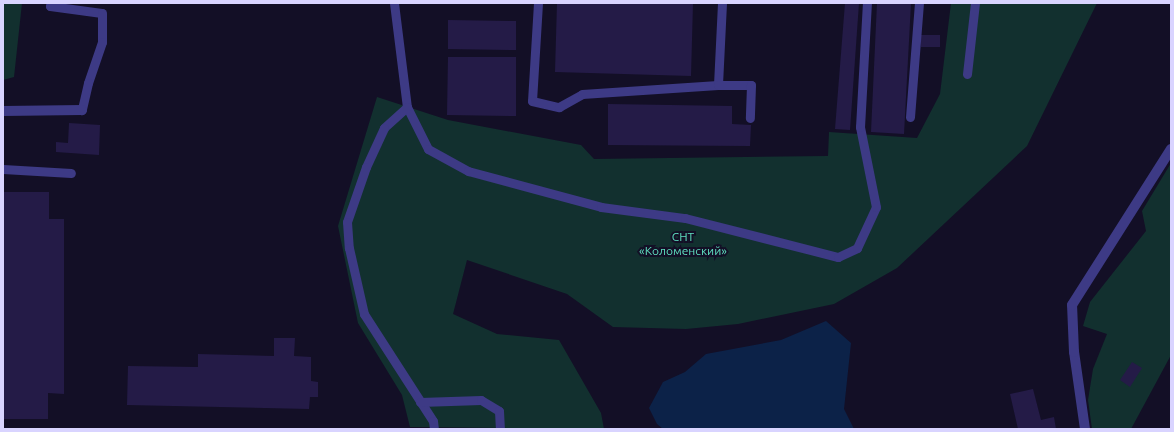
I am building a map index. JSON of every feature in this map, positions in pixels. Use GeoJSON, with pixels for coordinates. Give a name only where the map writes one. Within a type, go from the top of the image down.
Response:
{"type":"FeatureCollection","features":[{"type":"Feature","properties":{"kind":"street"},"geometry":{"type":"LineString","coordinates":[[3,111],[82,110]]}},
{"type":"Feature","properties":{"kind":"street"},"geometry":{"type":"LineString","coordinates":[[1085,429],[1074,352],[1072,305],[1171,149]]}},
{"type":"Feature","properties":{"kind":"lane"},"geometry":{"type":"LineString","coordinates":[[51,3],[50,6],[102,13],[102,42],[88,83],[82,110]]}},
{"type":"Feature","properties":{"kind":"lane"},"geometry":{"type":"LineString","coordinates":[[394,3],[407,107],[428,148],[468,171],[601,208],[685,218],[838,257],[857,248],[876,207],[860,127],[867,3]]}},
{"type":"Feature","properties":{"kind":"lane"},"geometry":{"type":"LineString","coordinates":[[538,3],[532,101],[559,107],[582,94],[718,85],[751,85],[750,118]]}},
{"type":"Feature","properties":{"kind":"lane"},"geometry":{"type":"LineString","coordinates":[[718,85],[722,3]]}},
{"type":"Feature","properties":{"kind":"lane"},"geometry":{"type":"LineString","coordinates":[[910,117],[919,3]]}},
{"type":"Feature","properties":{"kind":"lane"},"geometry":{"type":"LineString","coordinates":[[967,74],[975,3]]}},
{"type":"Feature","properties":{"kind":"lane"},"geometry":{"type":"LineString","coordinates":[[407,107],[384,128],[366,167],[347,222],[349,248],[364,314],[433,422],[434,429]]}},
{"type":"Feature","properties":{"kind":"lane"},"geometry":{"type":"LineString","coordinates":[[3,168],[71,174]]}},
{"type":"Feature","properties":{"kind":"lane"},"geometry":{"type":"LineString","coordinates":[[420,402],[481,400],[499,411],[500,429]]}},
{"type":"Feature","properties":{"kind":"green space"},"geometry":{"type":"Polygon","coordinates":[[[3,3],[22,3],[14,77],[3,80],[3,3]]]}},
{"type":"Feature","properties":{"kind":"green space","name":"СНТ «Коломенский»"},"geometry":{"type":"Polygon","coordinates":[[[951,3],[1097,3],[1027,146],[897,268],[834,304],[738,324],[686,329],[613,327],[567,294],[467,260],[453,314],[497,334],[559,340],[601,413],[604,429],[410,427],[402,395],[358,323],[338,226],[377,97],[448,120],[581,145],[594,159],[828,156],[829,132],[917,138],[940,94],[951,3]]]}},
{"type":"Feature","properties":{"kind":"green space"},"geometry":{"type":"Polygon","coordinates":[[[1171,163],[1171,355],[1131,429],[1092,429],[1088,400],[1093,369],[1107,334],[1083,326],[1090,302],[1146,231],[1142,211],[1171,163]]]}},
{"type":"Feature","properties":{"kind":"water"},"geometry":{"type":"Polygon","coordinates":[[[826,321],[851,343],[844,409],[854,429],[663,429],[657,424],[649,408],[663,382],[685,372],[706,354],[781,340],[826,321]]]}},
{"type":"Feature","properties":{"kind":"building"},"geometry":{"type":"Polygon","coordinates":[[[557,3],[693,3],[691,76],[555,72],[557,3]]]}},
{"type":"Feature","properties":{"kind":"building"},"geometry":{"type":"Polygon","coordinates":[[[845,3],[859,3],[850,130],[835,129],[845,3]]]}},
{"type":"Feature","properties":{"kind":"building"},"geometry":{"type":"Polygon","coordinates":[[[877,3],[911,3],[904,134],[871,132],[877,3]]]}},
{"type":"Feature","properties":{"kind":"building"},"geometry":{"type":"Polygon","coordinates":[[[448,20],[516,21],[516,50],[448,49],[448,20]]]}},
{"type":"Feature","properties":{"kind":"building"},"geometry":{"type":"Polygon","coordinates":[[[921,35],[940,35],[940,47],[921,47],[921,35]]]}},
{"type":"Feature","properties":{"kind":"building"},"geometry":{"type":"Polygon","coordinates":[[[448,57],[516,57],[516,116],[447,115],[448,57]]]}},
{"type":"Feature","properties":{"kind":"building"},"geometry":{"type":"Polygon","coordinates":[[[608,104],[732,106],[732,124],[751,125],[750,146],[608,145],[608,104]]]}},
{"type":"Feature","properties":{"kind":"building"},"geometry":{"type":"Polygon","coordinates":[[[69,123],[100,125],[99,155],[56,152],[56,142],[68,143],[69,123]]]}},
{"type":"Feature","properties":{"kind":"building"},"geometry":{"type":"Polygon","coordinates":[[[3,192],[49,192],[49,219],[64,219],[64,394],[48,393],[48,419],[3,419],[3,192]]]}},
{"type":"Feature","properties":{"kind":"building"},"geometry":{"type":"Polygon","coordinates":[[[274,338],[295,338],[294,356],[311,357],[311,381],[318,382],[318,397],[310,397],[309,409],[127,405],[128,366],[198,367],[198,354],[274,356],[274,338]]]}},
{"type":"Feature","properties":{"kind":"building"},"geometry":{"type":"Polygon","coordinates":[[[1132,362],[1142,368],[1130,387],[1120,380],[1132,362]]]}},
{"type":"Feature","properties":{"kind":"building"},"geometry":{"type":"Polygon","coordinates":[[[1033,389],[1041,420],[1054,417],[1056,429],[1018,429],[1010,394],[1033,389]]]}}]}
